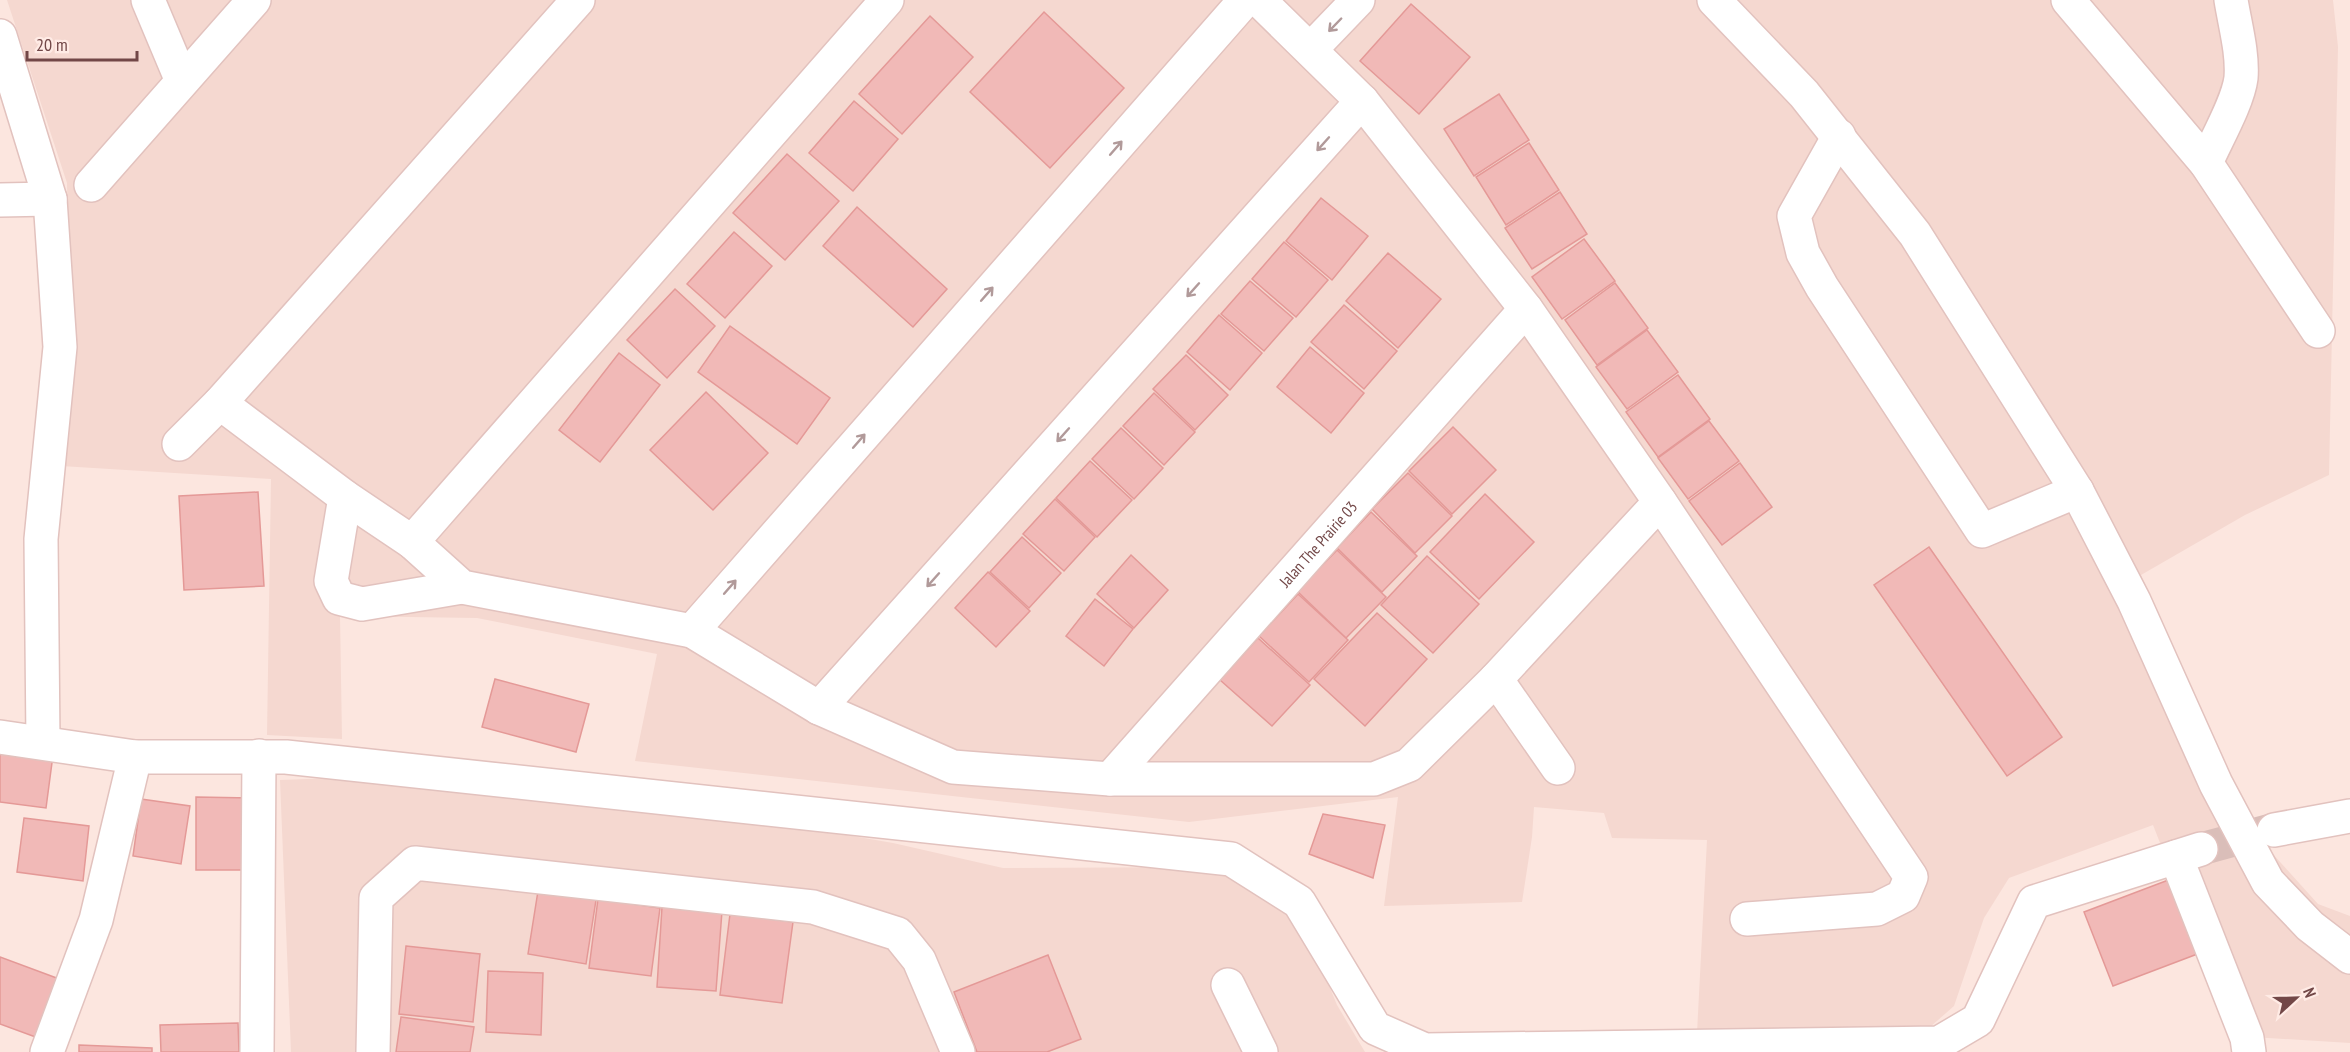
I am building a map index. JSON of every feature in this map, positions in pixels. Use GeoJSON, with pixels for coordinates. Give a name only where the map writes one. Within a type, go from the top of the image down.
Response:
{"type":"FeatureCollection","features":[{"type":"Feature","properties":{"kind":"street"},"geometry":{"type":"LineString","coordinates":[[148,0],[182,81]]}},
{"type":"Feature","properties":{"kind":"street"},"geometry":{"type":"LineString","coordinates":[[91,185],[254,0]]}},
{"type":"Feature","properties":{"kind":"street"},"geometry":{"type":"LineString","coordinates":[[179,444],[578,0]]}},
{"type":"Feature","properties":{"kind":"street"},"geometry":{"type":"LineString","coordinates":[[412,542],[887,0]]}},
{"type":"Feature","properties":{"kind":"street"},"geometry":{"type":"LineString","coordinates":[[1311,49],[1358,0]]}},
{"type":"Feature","properties":{"kind":"street"},"geometry":{"type":"LineString","coordinates":[[1714,0],[1804,93],[1915,234],[2077,491],[2134,601],[2216,784],[2268,882],[2310,926],[2350,957]]}},
{"type":"Feature","properties":{"kind":"street"},"geometry":{"type":"LineString","coordinates":[[2068,0],[2206,163],[2318,331]]}},
{"type":"Feature","properties":{"kind":"street"},"geometry":{"type":"LineString","coordinates":[[2206,163],[2241,80],[2241,63],[2230,0]]}},
{"type":"Feature","properties":{"kind":"street"},"geometry":{"type":"LineString","coordinates":[[692,632],[1263,2],[1362,101],[1526,309],[1660,502],[1911,878],[1903,896],[1877,909],[1747,919]]}},
{"type":"Feature","properties":{"kind":"street"},"geometry":{"type":"LineString","coordinates":[[0,36],[50,199],[60,347],[42,539],[43,742]]}},
{"type":"Feature","properties":{"kind":"street"},"geometry":{"type":"LineString","coordinates":[[819,708],[1362,101]]}},
{"type":"Feature","properties":{"kind":"street"},"geometry":{"type":"LineString","coordinates":[[1839,136],[1794,216],[1803,253],[1822,287],[1982,531],[2077,491]]}},
{"type":"Feature","properties":{"kind":"street"},"geometry":{"type":"LineString","coordinates":[[0,200],[50,199]]}},
{"type":"Feature","properties":{"kind":"street","name":"Jalan The Prairie 03"},"geometry":{"type":"LineString","coordinates":[[1110,779],[1526,309]]}},
{"type":"Feature","properties":{"kind":"street"},"geometry":{"type":"LineString","coordinates":[[219,402],[345,497],[412,542],[462,587]]}},
{"type":"Feature","properties":{"kind":"street"},"geometry":{"type":"LineString","coordinates":[[345,497],[331,581],[339,598],[362,604],[462,587],[692,632],[819,708],[953,767],[1110,779],[1374,780],[1409,765],[1496,679],[1660,502]]}},
{"type":"Feature","properties":{"kind":"street"},"geometry":{"type":"LineString","coordinates":[[1496,679],[1558,768]]}},
{"type":"Feature","properties":{"kind":"street"},"geometry":{"type":"LineString","coordinates":[[0,737],[135,757],[298,758],[1232,859],[1299,902],[1375,1028],[1425,1050],[1939,1043],[1978,1020],[2034,902],[2189,853],[2247,1038],[2249,1052]]}},
{"type":"Feature","properties":{"kind":"street"},"geometry":{"type":"LineString","coordinates":[[256,1052],[259,756]]}},
{"type":"Feature","properties":{"kind":"street"},"geometry":{"type":"LineString","coordinates":[[47,1052],[96,920],[135,757]]}},
{"type":"Feature","properties":{"kind":"street"},"geometry":{"type":"LineString","coordinates":[[2274,830],[2350,816]]}},
{"type":"Feature","properties":{"kind":"street"},"geometry":{"type":"LineString","coordinates":[[373,1052],[376,898],[415,863],[813,907],[898,934],[920,960],[958,1052]]}},
{"type":"Feature","properties":{"kind":"street"},"geometry":{"type":"LineString","coordinates":[[1228,985],[1261,1052]]}},
{"type":"Feature","properties":{"kind":"shaded area"},"geometry":{"type":"Polygon","coordinates":[[[7,0],[2333,0],[2338,47],[2329,475],[2245,515],[2141,575],[2252,831],[2318,904],[2350,916],[2350,1043],[2236,1036],[2153,825],[2009,878],[1984,918],[1954,1006],[1921,1035],[1697,1033],[1707,840],[1612,838],[1604,813],[1534,807],[1522,902],[1384,906],[1398,797],[1189,822],[635,761],[657,654],[477,618],[340,616],[342,739],[267,735],[271,479],[61,466],[70,371],[67,183],[7,0]]]}},
{"type":"Feature","properties":{"kind":"shaded area"},"geometry":{"type":"Polygon","coordinates":[[[360,777],[777,823],[893,843],[1003,868],[1205,867],[1237,871],[1299,913],[1337,1005],[1365,1052],[291,1052],[280,780],[360,777]]]}},
{"type":"Feature","properties":{"kind":"building"},"geometry":{"type":"Polygon","coordinates":[[[1411,4],[1470,57],[1419,114],[1360,61],[1411,4]]]}},
{"type":"Feature","properties":{"kind":"building"},"geometry":{"type":"Polygon","coordinates":[[[1044,12],[1124,88],[1050,168],[970,92],[1044,12]]]}},
{"type":"Feature","properties":{"kind":"building"},"geometry":{"type":"Polygon","coordinates":[[[930,16],[973,57],[902,134],[859,94],[930,16]]]}},
{"type":"Feature","properties":{"kind":"building"},"geometry":{"type":"Polygon","coordinates":[[[1499,94],[1529,140],[1474,176],[1444,129],[1499,94]]]}},
{"type":"Feature","properties":{"kind":"building"},"geometry":{"type":"Polygon","coordinates":[[[854,101],[898,139],[853,191],[809,153],[854,101]]]}},
{"type":"Feature","properties":{"kind":"building"},"geometry":{"type":"Polygon","coordinates":[[[1529,143],[1559,190],[1506,225],[1476,177],[1529,143]]]}},
{"type":"Feature","properties":{"kind":"building"},"geometry":{"type":"Polygon","coordinates":[[[787,154],[839,201],[785,260],[733,213],[787,154]]]}},
{"type":"Feature","properties":{"kind":"building"},"geometry":{"type":"Polygon","coordinates":[[[1560,192],[1587,234],[1532,269],[1505,228],[1560,192]]]}},
{"type":"Feature","properties":{"kind":"building"},"geometry":{"type":"Polygon","coordinates":[[[1321,198],[1368,236],[1332,280],[1286,241],[1321,198]]]}},
{"type":"Feature","properties":{"kind":"building"},"geometry":{"type":"Polygon","coordinates":[[[857,207],[947,289],[913,327],[823,246],[857,207]]]}},
{"type":"Feature","properties":{"kind":"building"},"geometry":{"type":"Polygon","coordinates":[[[734,232],[772,266],[725,318],[687,284],[734,232]]]}},
{"type":"Feature","properties":{"kind":"building"},"geometry":{"type":"Polygon","coordinates":[[[1584,239],[1615,281],[1562,319],[1532,277],[1584,239]]]}},
{"type":"Feature","properties":{"kind":"building"},"geometry":{"type":"Polygon","coordinates":[[[1284,242],[1328,280],[1296,317],[1252,279],[1284,242]]]}},
{"type":"Feature","properties":{"kind":"building"},"geometry":{"type":"Polygon","coordinates":[[[1388,253],[1441,299],[1398,348],[1346,301],[1388,253]]]}},
{"type":"Feature","properties":{"kind":"building"},"geometry":{"type":"Polygon","coordinates":[[[1250,281],[1293,318],[1264,351],[1221,314],[1250,281]]]}},
{"type":"Feature","properties":{"kind":"building"},"geometry":{"type":"Polygon","coordinates":[[[1615,283],[1648,328],[1597,365],[1565,320],[1615,283]]]}},
{"type":"Feature","properties":{"kind":"building"},"geometry":{"type":"Polygon","coordinates":[[[675,289],[715,326],[667,378],[627,340],[675,289]]]}},
{"type":"Feature","properties":{"kind":"building"},"geometry":{"type":"Polygon","coordinates":[[[1344,305],[1397,351],[1364,389],[1311,342],[1344,305]]]}},
{"type":"Feature","properties":{"kind":"building"},"geometry":{"type":"Polygon","coordinates":[[[1219,315],[1262,353],[1230,390],[1187,352],[1219,315]]]}},
{"type":"Feature","properties":{"kind":"building"},"geometry":{"type":"Polygon","coordinates":[[[730,326],[830,398],[797,444],[698,372],[730,326]]]}},
{"type":"Feature","properties":{"kind":"building"},"geometry":{"type":"Polygon","coordinates":[[[1647,330],[1678,372],[1627,409],[1596,367],[1647,330]]]}},
{"type":"Feature","properties":{"kind":"building"},"geometry":{"type":"Polygon","coordinates":[[[1310,347],[1364,393],[1331,433],[1277,387],[1310,347]]]}},
{"type":"Feature","properties":{"kind":"building"},"geometry":{"type":"Polygon","coordinates":[[[619,353],[660,385],[600,462],[559,430],[619,353]]]}},
{"type":"Feature","properties":{"kind":"building"},"geometry":{"type":"Polygon","coordinates":[[[1186,355],[1228,395],[1195,430],[1153,389],[1186,355]]]}},
{"type":"Feature","properties":{"kind":"building"},"geometry":{"type":"Polygon","coordinates":[[[1678,375],[1710,419],[1658,457],[1626,412],[1678,375]]]}},
{"type":"Feature","properties":{"kind":"building"},"geometry":{"type":"Polygon","coordinates":[[[706,392],[768,453],[713,510],[650,450],[706,392]]]}},
{"type":"Feature","properties":{"kind":"building"},"geometry":{"type":"Polygon","coordinates":[[[1154,393],[1195,432],[1164,465],[1123,426],[1154,393]]]}},
{"type":"Feature","properties":{"kind":"building"},"geometry":{"type":"Polygon","coordinates":[[[1709,421],[1739,461],[1688,499],[1658,458],[1709,421]]]}},
{"type":"Feature","properties":{"kind":"building"},"geometry":{"type":"Polygon","coordinates":[[[1453,427],[1496,470],[1452,514],[1409,471],[1453,427]]]}},
{"type":"Feature","properties":{"kind":"building"},"geometry":{"type":"Polygon","coordinates":[[[1121,428],[1163,468],[1134,499],[1092,459],[1121,428]]]}},
{"type":"Feature","properties":{"kind":"building"},"geometry":{"type":"Polygon","coordinates":[[[1090,461],[1132,500],[1097,537],[1056,498],[1090,461]]]}},
{"type":"Feature","properties":{"kind":"building"},"geometry":{"type":"Polygon","coordinates":[[[1740,463],[1772,507],[1722,545],[1689,501],[1740,463]]]}},
{"type":"Feature","properties":{"kind":"building"},"geometry":{"type":"Polygon","coordinates":[[[1408,473],[1452,516],[1415,553],[1372,509],[1408,473]]]}},
{"type":"Feature","properties":{"kind":"building"},"geometry":{"type":"Polygon","coordinates":[[[258,492],[264,586],[184,590],[179,496],[258,492]]]}},
{"type":"Feature","properties":{"kind":"building"},"geometry":{"type":"Polygon","coordinates":[[[1485,494],[1534,542],[1479,599],[1430,552],[1485,494]]]}},
{"type":"Feature","properties":{"kind":"building"},"geometry":{"type":"Polygon","coordinates":[[[1055,499],[1095,537],[1064,571],[1023,534],[1055,499]]]}},
{"type":"Feature","properties":{"kind":"building"},"geometry":{"type":"Polygon","coordinates":[[[1371,512],[1417,556],[1382,592],[1337,548],[1371,512]]]}},
{"type":"Feature","properties":{"kind":"building"},"geometry":{"type":"Polygon","coordinates":[[[1022,537],[1061,573],[1029,608],[990,572],[1022,537]]]}},
{"type":"Feature","properties":{"kind":"building"},"geometry":{"type":"Polygon","coordinates":[[[1929,547],[2062,737],[2007,776],[1874,585],[1929,547]]]}},
{"type":"Feature","properties":{"kind":"building"},"geometry":{"type":"Polygon","coordinates":[[[1337,550],[1386,597],[1346,638],[1297,591],[1337,550]]]}},
{"type":"Feature","properties":{"kind":"building"},"geometry":{"type":"Polygon","coordinates":[[[1131,555],[1168,590],[1134,628],[1097,594],[1131,555]]]}},
{"type":"Feature","properties":{"kind":"building"},"geometry":{"type":"Polygon","coordinates":[[[1427,556],[1479,604],[1433,653],[1381,605],[1427,556]]]}},
{"type":"Feature","properties":{"kind":"building"},"geometry":{"type":"Polygon","coordinates":[[[988,572],[1030,611],[996,647],[955,608],[988,572]]]}},
{"type":"Feature","properties":{"kind":"building"},"geometry":{"type":"Polygon","coordinates":[[[1298,594],[1348,640],[1309,682],[1259,636],[1298,594]]]}},
{"type":"Feature","properties":{"kind":"building"},"geometry":{"type":"Polygon","coordinates":[[[1095,599],[1133,629],[1104,666],[1066,636],[1095,599]]]}},
{"type":"Feature","properties":{"kind":"building"},"geometry":{"type":"Polygon","coordinates":[[[1377,613],[1427,659],[1365,726],[1314,679],[1377,613]]]}},
{"type":"Feature","properties":{"kind":"building"},"geometry":{"type":"Polygon","coordinates":[[[1258,638],[1310,685],[1272,726],[1220,680],[1258,638]]]}},
{"type":"Feature","properties":{"kind":"building"},"geometry":{"type":"Polygon","coordinates":[[[495,679],[589,704],[576,752],[482,727],[495,679]]]}},
{"type":"Feature","properties":{"kind":"building"},"geometry":{"type":"Polygon","coordinates":[[[0,748],[53,755],[46,808],[0,802],[0,748]]]}},
{"type":"Feature","properties":{"kind":"building"},"geometry":{"type":"Polygon","coordinates":[[[196,797],[251,798],[250,870],[196,870],[196,797]]]}},
{"type":"Feature","properties":{"kind":"building"},"geometry":{"type":"Polygon","coordinates":[[[141,799],[190,806],[181,864],[133,856],[141,799]]]}},
{"type":"Feature","properties":{"kind":"building"},"geometry":{"type":"Polygon","coordinates":[[[1323,814],[1385,825],[1373,878],[1309,854],[1323,814]]]}},
{"type":"Feature","properties":{"kind":"building"},"geometry":{"type":"Polygon","coordinates":[[[24,818],[89,826],[83,881],[17,872],[24,818]]]}},
{"type":"Feature","properties":{"kind":"building"},"geometry":{"type":"Polygon","coordinates":[[[2171,879],[2200,953],[2113,986],[2084,912],[2171,879]]]}},
{"type":"Feature","properties":{"kind":"building"},"geometry":{"type":"Polygon","coordinates":[[[538,891],[596,900],[586,964],[528,954],[538,891]]]}},
{"type":"Feature","properties":{"kind":"building"},"geometry":{"type":"Polygon","coordinates":[[[598,899],[660,908],[651,976],[589,968],[598,899]]]}},
{"type":"Feature","properties":{"kind":"building"},"geometry":{"type":"Polygon","coordinates":[[[662,907],[722,911],[716,991],[657,987],[662,907]]]}},
{"type":"Feature","properties":{"kind":"building"},"geometry":{"type":"Polygon","coordinates":[[[730,914],[793,922],[782,1003],[720,995],[730,914]]]}},
{"type":"Feature","properties":{"kind":"building"},"geometry":{"type":"Polygon","coordinates":[[[406,946],[480,954],[473,1022],[399,1014],[406,946]]]}},
{"type":"Feature","properties":{"kind":"building"},"geometry":{"type":"Polygon","coordinates":[[[1048,955],[1081,1039],[1047,1052],[977,1052],[954,992],[1048,955]]]}},
{"type":"Feature","properties":{"kind":"building"},"geometry":{"type":"Polygon","coordinates":[[[0,957],[62,980],[41,1039],[0,1024],[0,957]]]}},
{"type":"Feature","properties":{"kind":"building"},"geometry":{"type":"Polygon","coordinates":[[[488,971],[543,973],[541,1035],[486,1032],[488,971]]]}},
{"type":"Feature","properties":{"kind":"building"},"geometry":{"type":"Polygon","coordinates":[[[401,1017],[474,1027],[470,1052],[396,1052],[401,1017]]]}},
{"type":"Feature","properties":{"kind":"building"},"geometry":{"type":"Polygon","coordinates":[[[238,1023],[239,1052],[161,1052],[160,1025],[238,1023]]]}},
{"type":"Feature","properties":{"kind":"building"},"geometry":{"type":"Polygon","coordinates":[[[79,1045],[152,1048],[152,1052],[79,1052],[79,1045]]]}},
{"type":"Feature","properties":{"kind":"tunnel"},"geometry":{"type":"LineString","coordinates":[[2201,849],[2271,830]]}}]}
